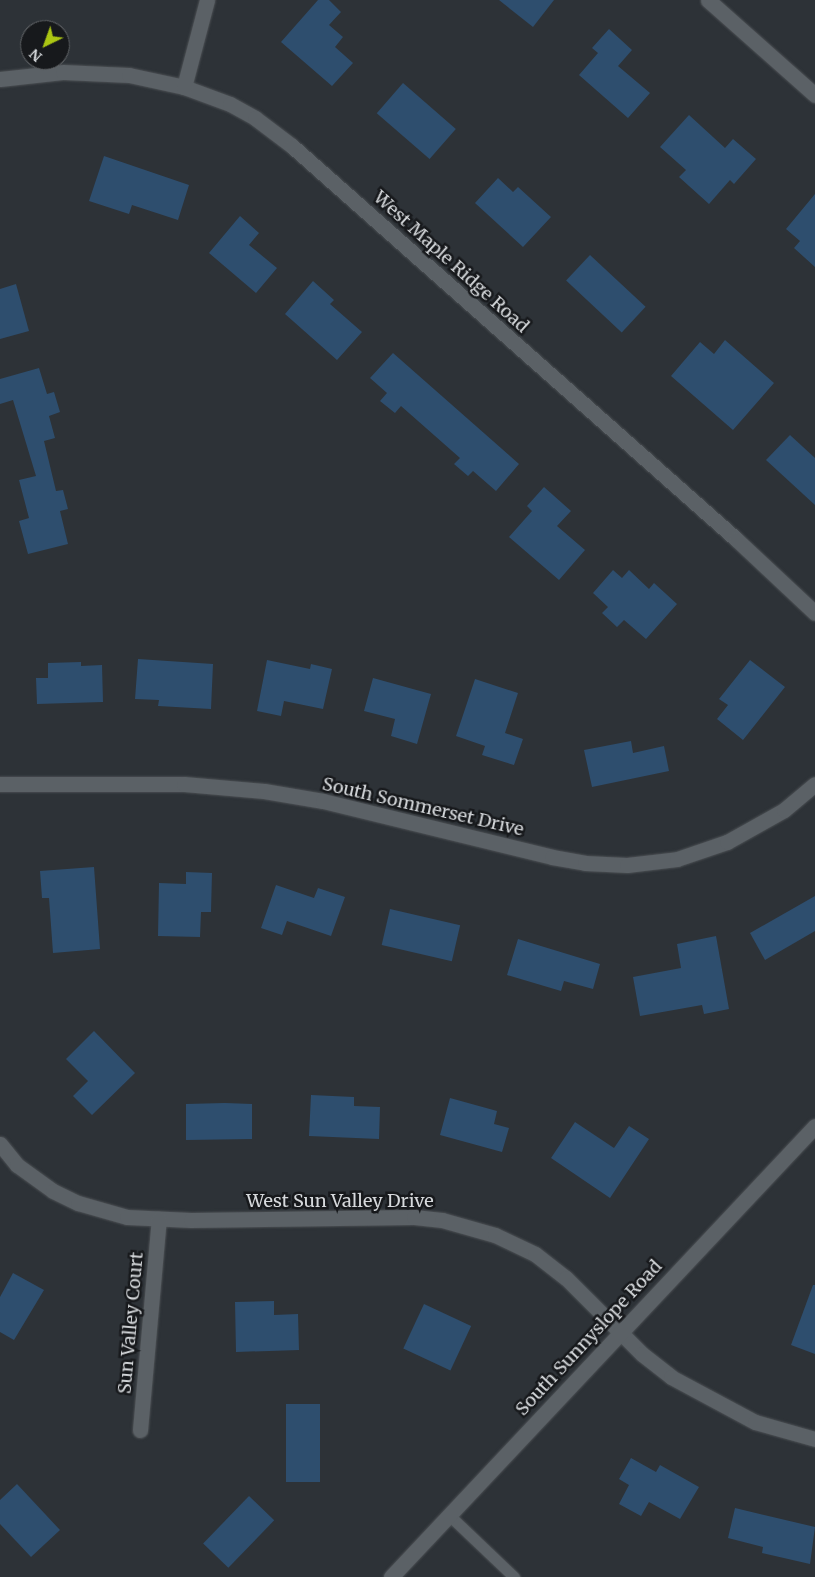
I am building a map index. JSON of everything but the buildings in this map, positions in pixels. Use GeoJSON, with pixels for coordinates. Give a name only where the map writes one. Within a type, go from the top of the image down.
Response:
{"type":"FeatureCollection","features":[{"type":"Feature","properties":{"kind":"street"},"geometry":{"type":"LineString","coordinates":[[184,86],[207,0]]}},
{"type":"Feature","properties":{"kind":"street"},"geometry":{"type":"LineString","coordinates":[[708,0],[815,95]]}},
{"type":"Feature","properties":{"kind":"street","name":"West Maple Ridge Road"},"geometry":{"type":"LineString","coordinates":[[0,79],[63,72],[97,73],[184,86],[230,104],[292,146],[729,533],[815,613]]}},
{"type":"Feature","properties":{"kind":"street","name":"South Sommerset Drive"},"geometry":{"type":"LineString","coordinates":[[0,784],[184,784],[264,791],[323,801],[552,857],[584,863],[627,864],[677,859],[727,842],[784,810],[815,784]]}},
{"type":"Feature","properties":{"kind":"street","name":"South Sunnyslope Road"},"geometry":{"type":"LineString","coordinates":[[391,1577],[815,1126]]}},
{"type":"Feature","properties":{"kind":"street","name":"West Sun Valley Drive"},"geometry":{"type":"LineString","coordinates":[[0,1144],[28,1174],[78,1203],[127,1217],[159,1219],[414,1217],[471,1226],[535,1254],[566,1278],[620,1332],[671,1377],[732,1412],[782,1432],[815,1439]]}},
{"type":"Feature","properties":{"kind":"street","name":"Sun Valley Court"},"geometry":{"type":"LineString","coordinates":[[140,1430],[159,1219]]}},
{"type":"Feature","properties":{"kind":"lane"},"geometry":{"type":"LineString","coordinates":[[449,1515],[514,1577]]}}]}
